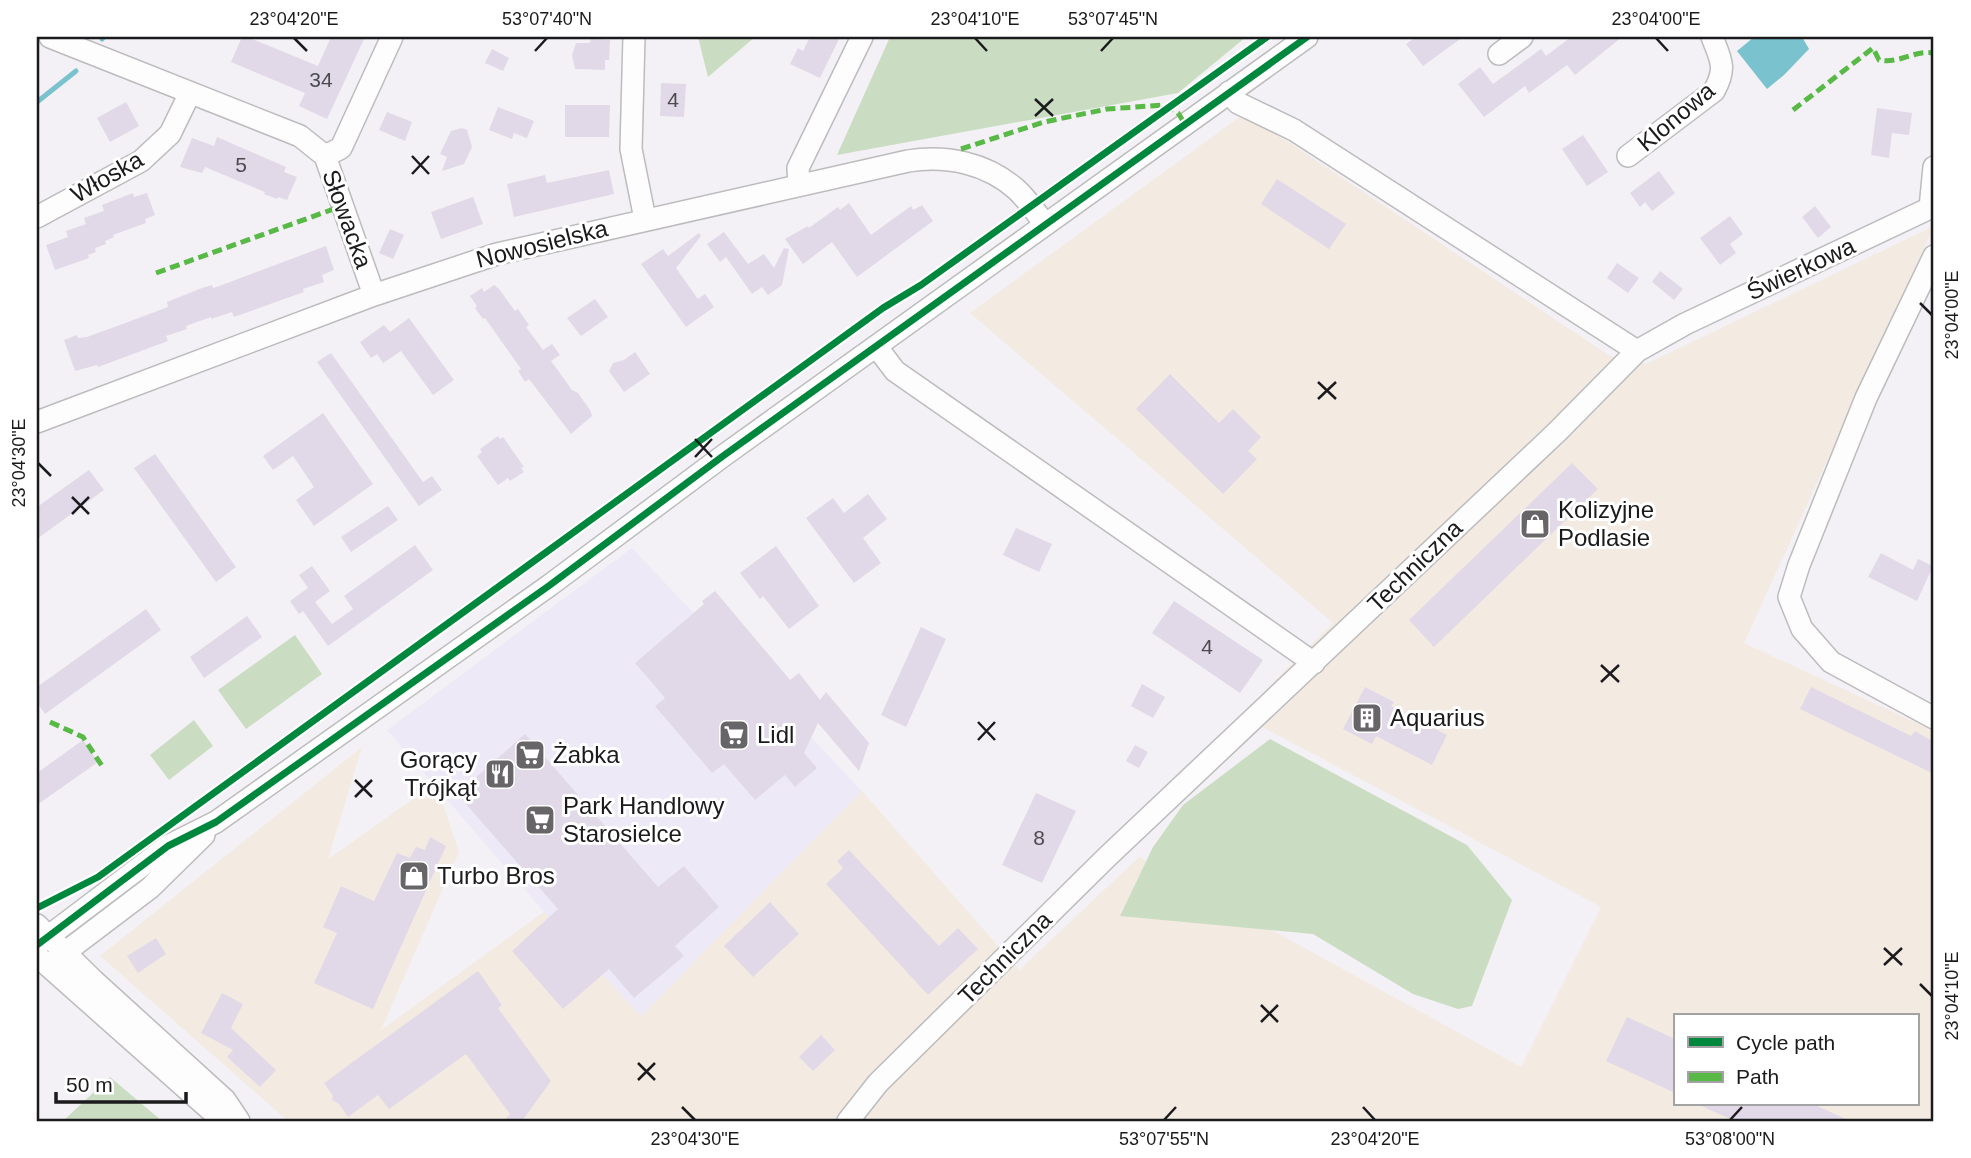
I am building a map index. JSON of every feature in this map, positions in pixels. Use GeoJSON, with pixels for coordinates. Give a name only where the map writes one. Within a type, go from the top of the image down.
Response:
{"type":"FeatureCollection","features":[{"type":"Feature","properties":{"kind":"street"},"geometry":{"type":"LineString","coordinates":[[50,37],[300,136],[325,156]]}},
{"type":"Feature","properties":{"kind":"street","name":"Słowacka"},"geometry":{"type":"LineString","coordinates":[[374,295],[325,156],[341,148],[392,37]]}},
{"type":"Feature","properties":{"kind":"street"},"geometry":{"type":"LineString","coordinates":[[634,37],[631,149],[645,219]]}},
{"type":"Feature","properties":{"kind":"street"},"geometry":{"type":"LineString","coordinates":[[799,184],[798,168],[862,37]]}},
{"type":"Feature","properties":{"kind":"street"},"geometry":{"type":"LineString","coordinates":[[236,1121],[225,1100],[64,953],[40,935],[168,846],[216,822],[550,585],[723,456],[1307,37]]}},
{"type":"Feature","properties":{"kind":"street"},"geometry":{"type":"LineString","coordinates":[[1499,54],[1522,37]]}},
{"type":"Feature","properties":{"kind":"street","name":"Klonowa"},"geometry":{"type":"LineString","coordinates":[[1628,156],[1714,91],[1722,77],[1722,63],[1712,37]]}},
{"type":"Feature","properties":{"kind":"street"},"geometry":{"type":"LineString","coordinates":[[1229,92],[1238,103],[1294,130],[1637,351]]}},
{"type":"Feature","properties":{"kind":"street","name":"Włoska"},"geometry":{"type":"LineString","coordinates":[[37,216],[141,161],[170,134],[190,93]]}},
{"type":"Feature","properties":{"kind":"street","name":"Nowosielska"},"geometry":{"type":"LineString","coordinates":[[37,422],[374,295],[497,254],[908,161],[948,159],[975,166],[1017,190],[1045,224]]}},
{"type":"Feature","properties":{"kind":"street","name":"Świerkowa"},"geometry":{"type":"LineString","coordinates":[[1637,351],[1685,324],[1932,209],[1934,167]]}},
{"type":"Feature","properties":{"kind":"street"},"geometry":{"type":"LineString","coordinates":[[1934,256],[1866,398],[1799,565],[1789,597],[1802,629],[1830,662],[1934,718]]}},
{"type":"Feature","properties":{"kind":"street"},"geometry":{"type":"LineString","coordinates":[[876,346],[895,371],[1314,663]]}},
{"type":"Feature","properties":{"kind":"street","name":"Techniczna"},"geometry":{"type":"LineString","coordinates":[[848,1121],[878,1083],[1098,866],[1566,424],[1637,351]]}},
{"type":"Feature","properties":{"kind":"street"},"geometry":{"type":"LineString","coordinates":[[216,822],[150,888],[64,953],[40,965],[215,1114],[236,1121]]}},
{"type":"Feature","properties":{"kind":"shaded area"},"geometry":{"type":"Polygon","coordinates":[[[1245,113],[1610,356],[1646,364],[1934,226],[1744,643],[1934,731],[1934,1121],[288,1121],[100,956],[362,747],[328,859],[436,783],[459,852],[381,1030],[544,912],[641,1016],[862,791],[1019,970],[1139,857],[1521,1067],[1601,907],[1240,715],[1333,623],[970,313],[1245,113]]]}},
{"type":"Feature","properties":{"kind":"shaded area"},"geometry":{"type":"Polygon","coordinates":[[[632,548],[862,791],[641,1017],[544,912],[387,730],[632,548]]]}},
{"type":"Feature","properties":{"kind":"green space"},"geometry":{"type":"Polygon","coordinates":[[[698,37],[755,37],[708,77],[698,37]]]}},
{"type":"Feature","properties":{"kind":"green space"},"geometry":{"type":"Polygon","coordinates":[[[890,37],[1246,37],[1178,93],[837,155],[890,37]]]}},
{"type":"Feature","properties":{"kind":"green space"},"geometry":{"type":"Polygon","coordinates":[[[295,635],[322,674],[246,729],[218,690],[295,635]]]}},
{"type":"Feature","properties":{"kind":"green space"},"geometry":{"type":"Polygon","coordinates":[[[194,720],[213,746],[169,780],[150,755],[194,720]]]}},
{"type":"Feature","properties":{"kind":"green space"},"geometry":{"type":"Polygon","coordinates":[[[1270,739],[1467,845],[1512,900],[1472,1006],[1458,1009],[1413,994],[1313,934],[1120,916],[1153,847],[1183,805],[1270,739]]]}},
{"type":"Feature","properties":{"kind":"green space"},"geometry":{"type":"Polygon","coordinates":[[[110,1077],[162,1121],[63,1121],[110,1077]]]}},
{"type":"Feature","properties":{"kind":"water"},"geometry":{"type":"Polygon","coordinates":[[[1754,37],[1802,37],[1809,49],[1767,89],[1737,51],[1754,37]]]}},
{"type":"Feature","properties":{"kind":"building"},"geometry":{"type":"Polygon","coordinates":[[[242,37],[318,66],[331,37],[365,37],[327,119],[299,106],[305,93],[231,62],[242,37]]]}},
{"type":"Feature","properties":{"kind":"building"},"geometry":{"type":"Polygon","coordinates":[[[810,37],[840,37],[820,78],[790,64],[798,48],[803,51],[810,37]]]}},
{"type":"Feature","properties":{"kind":"building"},"geometry":{"type":"Polygon","coordinates":[[[1416,37],[1463,37],[1423,66],[1406,44],[1416,37]]]}},
{"type":"Feature","properties":{"kind":"building"},"geometry":{"type":"Polygon","coordinates":[[[1571,37],[1622,37],[1575,75],[1567,65],[1529,93],[1525,86],[1484,117],[1458,84],[1480,67],[1493,84],[1541,49],[1546,56],[1571,37]]]}},
{"type":"Feature","properties":{"kind":"building"},"geometry":{"type":"Polygon","coordinates":[[[591,39],[610,40],[609,60],[605,60],[605,70],[575,69],[572,55],[576,43],[590,43],[591,39]]]}},
{"type":"Feature","properties":{"kind":"building"},"geometry":{"type":"Polygon","coordinates":[[[492,49],[509,58],[503,71],[485,63],[492,49]]]}},
{"type":"Feature","properties":{"kind":"building"},"geometry":{"type":"Polygon","coordinates":[[[661,83],[686,84],[684,117],[660,116],[661,83]]]}},
{"type":"Feature","properties":{"kind":"building"},"geometry":{"type":"Polygon","coordinates":[[[126,102],[139,126],[110,142],[97,118],[126,102]]]}},
{"type":"Feature","properties":{"kind":"building"},"geometry":{"type":"Polygon","coordinates":[[[565,105],[610,105],[609,137],[565,137],[565,105]]]}},
{"type":"Feature","properties":{"kind":"building"},"geometry":{"type":"Polygon","coordinates":[[[498,107],[534,121],[527,138],[514,133],[512,139],[489,130],[498,107]]]}},
{"type":"Feature","properties":{"kind":"building"},"geometry":{"type":"Polygon","coordinates":[[[1877,108],[1912,113],[1909,135],[1892,133],[1889,158],[1871,155],[1877,108]]]}},
{"type":"Feature","properties":{"kind":"building"},"geometry":{"type":"Polygon","coordinates":[[[387,112],[412,122],[405,141],[379,130],[387,112]]]}},
{"type":"Feature","properties":{"kind":"building"},"geometry":{"type":"Polygon","coordinates":[[[462,128],[467,130],[472,147],[464,164],[442,171],[447,157],[440,154],[451,131],[462,128]]]}},
{"type":"Feature","properties":{"kind":"building"},"geometry":{"type":"Polygon","coordinates":[[[1583,135],[1608,172],[1587,186],[1562,149],[1583,135]]]}},
{"type":"Feature","properties":{"kind":"building"},"geometry":{"type":"Polygon","coordinates":[[[217,137],[286,167],[284,172],[297,177],[287,200],[264,194],[265,192],[205,167],[202,173],[180,167],[192,138],[214,146],[217,137]]]}},
{"type":"Feature","properties":{"kind":"building"},"geometry":{"type":"Polygon","coordinates":[[[609,170],[614,194],[514,217],[507,184],[545,175],[547,183],[609,170]]]}},
{"type":"Feature","properties":{"kind":"building"},"geometry":{"type":"Polygon","coordinates":[[[1659,171],[1675,193],[1652,211],[1645,202],[1640,207],[1630,193],[1659,171]]]}},
{"type":"Feature","properties":{"kind":"building"},"geometry":{"type":"Polygon","coordinates":[[[1277,179],[1346,224],[1329,249],[1261,204],[1277,179]]]}},
{"type":"Feature","properties":{"kind":"building"},"geometry":{"type":"Polygon","coordinates":[[[133,193],[134,197],[147,193],[155,215],[145,219],[146,223],[113,235],[114,237],[105,241],[106,244],[95,248],[96,252],[88,255],[89,258],[55,270],[46,245],[68,237],[66,231],[86,224],[84,218],[104,211],[102,205],[133,193]]]}},
{"type":"Feature","properties":{"kind":"building"},"geometry":{"type":"Polygon","coordinates":[[[473,197],[483,224],[441,239],[431,212],[473,197]]]}},
{"type":"Feature","properties":{"kind":"building"},"geometry":{"type":"Polygon","coordinates":[[[849,203],[871,235],[911,206],[913,210],[922,205],[933,221],[857,277],[832,242],[803,264],[785,239],[808,226],[809,228],[838,207],[840,210],[849,203]]]}},
{"type":"Feature","properties":{"kind":"building"},"geometry":{"type":"Polygon","coordinates":[[[1815,206],[1831,227],[1818,238],[1802,217],[1815,206]]]}},
{"type":"Feature","properties":{"kind":"building"},"geometry":{"type":"Polygon","coordinates":[[[1730,216],[1743,234],[1730,244],[1736,253],[1720,265],[1700,238],[1730,216]]]}},
{"type":"Feature","properties":{"kind":"building"},"geometry":{"type":"Polygon","coordinates":[[[390,229],[404,235],[393,259],[379,253],[390,229]]]}},
{"type":"Feature","properties":{"kind":"building"},"geometry":{"type":"Polygon","coordinates":[[[724,232],[748,264],[764,254],[774,268],[784,248],[789,249],[782,285],[768,295],[762,287],[752,294],[726,257],[720,262],[707,244],[724,232]]]}},
{"type":"Feature","properties":{"kind":"building"},"geometry":{"type":"Polygon","coordinates":[[[699,233],[701,236],[676,268],[698,299],[705,294],[714,307],[686,327],[641,264],[663,249],[668,256],[699,233]]]}},
{"type":"Feature","properties":{"kind":"building"},"geometry":{"type":"Polygon","coordinates":[[[326,246],[334,270],[322,275],[324,282],[303,289],[304,292],[234,317],[232,312],[211,317],[166,336],[168,341],[98,367],[97,365],[75,371],[64,340],[77,335],[78,338],[87,337],[168,307],[167,302],[202,288],[222,285],[326,246]]]}},
{"type":"Feature","properties":{"kind":"building"},"geometry":{"type":"Polygon","coordinates":[[[1617,263],[1639,278],[1628,293],[1607,278],[1617,263]]]}},
{"type":"Feature","properties":{"kind":"building"},"geometry":{"type":"Polygon","coordinates":[[[1660,271],[1683,289],[1674,300],[1652,282],[1660,271]]]}},
{"type":"Feature","properties":{"kind":"building"},"geometry":{"type":"Polygon","coordinates":[[[494,285],[515,311],[518,309],[529,325],[526,327],[543,350],[552,344],[560,355],[551,361],[590,410],[592,416],[571,434],[529,379],[525,382],[518,371],[521,369],[475,308],[477,306],[470,296],[482,288],[484,292],[494,285]]]}},
{"type":"Feature","properties":{"kind":"building"},"geometry":{"type":"Polygon","coordinates":[[[595,299],[608,317],[581,336],[567,318],[595,299]]]}},
{"type":"Feature","properties":{"kind":"building"},"geometry":{"type":"Polygon","coordinates":[[[409,318],[454,380],[433,395],[401,351],[383,363],[377,354],[371,358],[360,342],[384,325],[390,332],[409,318]]]}},
{"type":"Feature","properties":{"kind":"building"},"geometry":{"type":"Polygon","coordinates":[[[635,352],[650,374],[624,392],[609,371],[613,363],[624,360],[635,352]]]}},
{"type":"Feature","properties":{"kind":"building"},"geometry":{"type":"Polygon","coordinates":[[[331,353],[423,482],[432,476],[442,490],[419,506],[317,362],[331,353]]]}},
{"type":"Feature","properties":{"kind":"building"},"geometry":{"type":"Polygon","coordinates":[[[1170,374],[1219,423],[1233,409],[1261,437],[1248,451],[1257,459],[1223,494],[1136,409],[1170,374]]]}},
{"type":"Feature","properties":{"kind":"building"},"geometry":{"type":"Polygon","coordinates":[[[323,413],[373,484],[314,526],[296,500],[314,487],[293,456],[273,470],[263,456],[323,413]]]}},
{"type":"Feature","properties":{"kind":"building"},"geometry":{"type":"Polygon","coordinates":[[[498,436],[500,439],[503,437],[524,467],[521,468],[524,472],[498,485],[477,456],[482,452],[480,449],[498,436]]]}},
{"type":"Feature","properties":{"kind":"building"},"geometry":{"type":"Polygon","coordinates":[[[155,454],[236,567],[216,582],[134,468],[155,454]]]}},
{"type":"Feature","properties":{"kind":"building"},"geometry":{"type":"Polygon","coordinates":[[[1572,463],[1598,489],[1434,647],[1409,620],[1572,463]]]}},
{"type":"Feature","properties":{"kind":"building"},"geometry":{"type":"Polygon","coordinates":[[[89,470],[104,490],[37,539],[37,507],[89,470]]]}},
{"type":"Feature","properties":{"kind":"building"},"geometry":{"type":"Polygon","coordinates":[[[868,494],[887,519],[863,538],[881,563],[854,583],[806,518],[833,498],[844,513],[868,494]]]}},
{"type":"Feature","properties":{"kind":"building"},"geometry":{"type":"Polygon","coordinates":[[[388,506],[398,520],[351,552],[341,537],[388,506]]]}},
{"type":"Feature","properties":{"kind":"building"},"geometry":{"type":"Polygon","coordinates":[[[1016,528],[1052,544],[1039,572],[1003,555],[1016,528]]]}},
{"type":"Feature","properties":{"kind":"building"},"geometry":{"type":"Polygon","coordinates":[[[415,545],[433,570],[328,646],[303,611],[299,614],[290,601],[308,588],[299,575],[312,566],[330,591],[315,602],[332,624],[353,609],[344,596],[415,545]]]}},
{"type":"Feature","properties":{"kind":"building"},"geometry":{"type":"Polygon","coordinates":[[[776,546],[819,606],[789,629],[763,596],[760,599],[740,573],[776,546]]]}},
{"type":"Feature","properties":{"kind":"building"},"geometry":{"type":"Polygon","coordinates":[[[1881,553],[1913,570],[1918,559],[1933,566],[1917,601],[1868,577],[1881,553]]]}},
{"type":"Feature","properties":{"kind":"building","name":"Lidl"},"geometry":{"type":"Polygon","coordinates":[[[715,591],[790,680],[799,673],[820,700],[826,692],[869,743],[859,771],[818,723],[804,753],[817,768],[795,787],[785,775],[755,800],[724,764],[712,773],[655,706],[665,698],[635,663],[704,604],[702,601],[715,591]]]}},
{"type":"Feature","properties":{"kind":"building"},"geometry":{"type":"Polygon","coordinates":[[[1174,601],[1263,660],[1240,693],[1152,633],[1174,601]]]}},
{"type":"Feature","properties":{"kind":"building"},"geometry":{"type":"Polygon","coordinates":[[[146,609],[161,630],[45,714],[37,702],[37,687],[146,609]]]}},
{"type":"Feature","properties":{"kind":"building"},"geometry":{"type":"Polygon","coordinates":[[[247,616],[262,637],[204,678],[190,657],[247,616]]]}},
{"type":"Feature","properties":{"kind":"building"},"geometry":{"type":"Polygon","coordinates":[[[921,627],[946,639],[906,727],[881,715],[921,627]]]}},
{"type":"Feature","properties":{"kind":"building"},"geometry":{"type":"Polygon","coordinates":[[[1142,684],[1165,697],[1153,718],[1131,706],[1142,684]]]}},
{"type":"Feature","properties":{"kind":"building"},"geometry":{"type":"Polygon","coordinates":[[[1365,687],[1394,702],[1391,706],[1447,735],[1432,765],[1376,736],[1372,744],[1343,729],[1365,687]]]}},
{"type":"Feature","properties":{"kind":"building"},"geometry":{"type":"Polygon","coordinates":[[[1811,687],[1911,736],[1915,731],[1934,742],[1934,774],[1800,709],[1811,687]]]}},
{"type":"Feature","properties":{"kind":"building"},"geometry":{"type":"Polygon","coordinates":[[[525,734],[658,887],[684,866],[719,907],[675,946],[684,956],[634,998],[609,969],[563,1009],[512,951],[558,909],[457,794],[525,734]]]}},
{"type":"Feature","properties":{"kind":"building"},"geometry":{"type":"Polygon","coordinates":[[[83,740],[98,762],[37,805],[37,773],[83,740]]]}},
{"type":"Feature","properties":{"kind":"building"},"geometry":{"type":"Polygon","coordinates":[[[1135,745],[1148,752],[1139,768],[1126,761],[1135,745]]]}},
{"type":"Feature","properties":{"kind":"building"},"geometry":{"type":"Polygon","coordinates":[[[1036,793],[1076,811],[1042,883],[1002,865],[1036,793]]]}},
{"type":"Feature","properties":{"kind":"building"},"geometry":{"type":"Polygon","coordinates":[[[430,837],[446,846],[373,1009],[314,983],[337,933],[323,927],[341,886],[374,901],[397,853],[410,858],[416,847],[425,850],[430,837]]]}},
{"type":"Feature","properties":{"kind":"building"},"geometry":{"type":"Polygon","coordinates":[[[849,850],[939,946],[958,928],[978,949],[928,995],[826,884],[843,868],[837,861],[849,850]]]}},
{"type":"Feature","properties":{"kind":"building"},"geometry":{"type":"Polygon","coordinates":[[[770,902],[799,934],[753,977],[724,946],[770,902]]]}},
{"type":"Feature","properties":{"kind":"building"},"geometry":{"type":"Polygon","coordinates":[[[156,938],[166,954],[138,973],[127,956],[156,938]]]}},
{"type":"Feature","properties":{"kind":"building"},"geometry":{"type":"Polygon","coordinates":[[[478,971],[502,1005],[498,1008],[551,1081],[522,1121],[504,1121],[510,1114],[466,1054],[389,1109],[378,1095],[348,1117],[339,1104],[332,1100],[333,1096],[324,1083],[478,971]]]}},
{"type":"Feature","properties":{"kind":"building"},"geometry":{"type":"Polygon","coordinates":[[[222,993],[243,1004],[231,1028],[276,1070],[260,1087],[227,1057],[233,1050],[201,1033],[222,993]]]}},
{"type":"Feature","properties":{"kind":"building"},"geometry":{"type":"Polygon","coordinates":[[[1627,1017],[1674,1039],[1674,1093],[1606,1061],[1627,1017]]]}},
{"type":"Feature","properties":{"kind":"building"},"geometry":{"type":"Polygon","coordinates":[[[821,1035],[835,1050],[813,1071],[799,1057],[821,1035]]]}},
{"type":"Feature","properties":{"kind":"building"},"geometry":{"type":"Polygon","coordinates":[[[1701,1106],[1817,1106],[1850,1121],[1735,1121],[1701,1106]]]}},
{"type":"Feature","properties":{"kind":"waterway"},"geometry":{"type":"LineString","coordinates":[[37,102],[76,71]]}},
{"type":"Feature","properties":{"kind":"marked path"},"geometry":{"type":"LineString","coordinates":[[1793,110],[1873,48],[1879,60],[1887,61],[1920,53],[1934,53]]}},
{"type":"Feature","properties":{"kind":"marked path"},"geometry":{"type":"LineString","coordinates":[[961,149],[1044,122],[1107,109],[1165,105],[1178,113],[1185,124]]}},
{"type":"Feature","properties":{"kind":"marked path"},"geometry":{"type":"LineString","coordinates":[[156,273],[342,206]]}},
{"type":"Feature","properties":{"kind":"marked path"},"geometry":{"type":"LineString","coordinates":[[50,722],[83,737],[104,769]]}},
{"type":"Feature","properties":{"kind":"cycle path"},"geometry":{"type":"LineString","coordinates":[[37,908],[98,877],[883,308],[921,285],[1267,37]]}},
{"type":"Feature","properties":{"kind":"cycle path"},"geometry":{"type":"LineString","coordinates":[[37,945],[168,846],[216,822],[550,585],[723,456],[1307,37]]}},
{"type":"Feature","properties":{"kind":"place","name":"Kolizyjne Podlasie"},"geometry":{"type":"Point","coordinates":[1535,524]}},
{"type":"Feature","properties":{"kind":"place","name":"Aquarius"},"geometry":{"type":"Point","coordinates":[1367,718]}},
{"type":"Feature","properties":{"kind":"place","name":"Lidl"},"geometry":{"type":"Point","coordinates":[734,735]}},
{"type":"Feature","properties":{"kind":"place","name":"Żabka"},"geometry":{"type":"Point","coordinates":[530,755]}},
{"type":"Feature","properties":{"kind":"place","name":"Gorący Trójkąt"},"geometry":{"type":"Point","coordinates":[500,774]}},
{"type":"Feature","properties":{"kind":"place","name":"Park Handlowy Starosielce"},"geometry":{"type":"Point","coordinates":[540,820]}},
{"type":"Feature","properties":{"kind":"place","name":"Turbo Bros"},"geometry":{"type":"Point","coordinates":[414,876]}}]}
